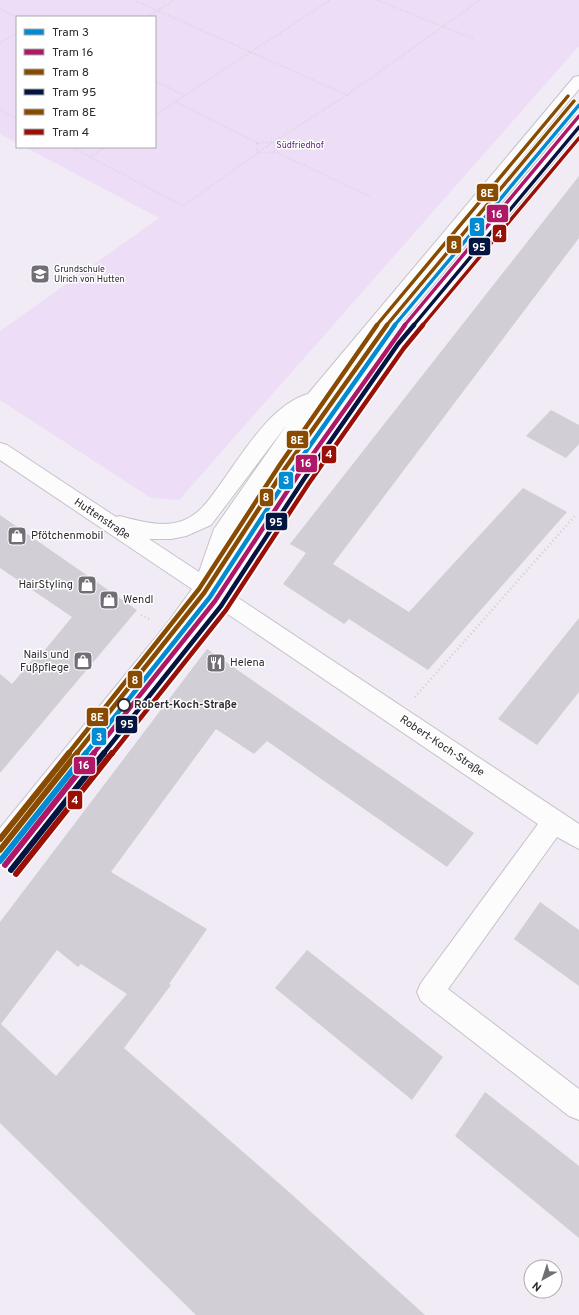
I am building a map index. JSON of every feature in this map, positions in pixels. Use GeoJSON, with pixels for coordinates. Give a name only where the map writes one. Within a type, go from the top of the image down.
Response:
{"type":"FeatureCollection","features":[{"type":"Feature","properties":{"kind":"street"},"geometry":{"type":"LineString","coordinates":[[205,587],[221,534],[318,395],[374,324],[579,80]]}},
{"type":"Feature","properties":{"kind":"street"},"geometry":{"type":"LineString","coordinates":[[0,848],[174,631],[205,587],[240,556],[338,427],[402,336],[579,120]]}},
{"type":"Feature","properties":{"kind":"street"},"geometry":{"type":"LineString","coordinates":[[104,520],[147,531],[171,531],[186,528],[204,519],[218,503],[279,420],[318,395]]}},
{"type":"Feature","properties":{"kind":"street","name":"Huttenstraße"},"geometry":{"type":"LineString","coordinates":[[0,450],[205,587]]}},
{"type":"Feature","properties":{"kind":"street","name":"Robert-Koch-Straße"},"geometry":{"type":"LineString","coordinates":[[205,587],[579,838]]}},
{"type":"Feature","properties":{"kind":"street"},"geometry":{"type":"LineString","coordinates":[[554,822],[430,992],[579,1106]]}},
{"type":"Feature","properties":{"kind":"path"},"geometry":{"type":"LineString","coordinates":[[134,0],[347,95]]}},
{"type":"Feature","properties":{"kind":"path"},"geometry":{"type":"LineString","coordinates":[[149,16],[175,0]]}},
{"type":"Feature","properties":{"kind":"path"},"geometry":{"type":"LineString","coordinates":[[156,114],[330,0]]}},
{"type":"Feature","properties":{"kind":"path"},"geometry":{"type":"LineString","coordinates":[[378,0],[474,39]]}},
{"type":"Feature","properties":{"kind":"path"},"geometry":{"type":"LineString","coordinates":[[73,148],[183,206],[273,142],[347,95],[480,0]]}},
{"type":"Feature","properties":{"kind":"path"},"geometry":{"type":"LineString","coordinates":[[0,9],[16,17]]}},
{"type":"Feature","properties":{"kind":"path"},"geometry":{"type":"LineString","coordinates":[[0,43],[16,34]]}},
{"type":"Feature","properties":{"kind":"path"},"geometry":{"type":"LineString","coordinates":[[156,81],[185,95]]}},
{"type":"Feature","properties":{"kind":"path"},"geometry":{"type":"LineString","coordinates":[[176,101],[257,143],[273,142]]}},
{"type":"Feature","properties":{"kind":"path"},"geometry":{"type":"LineString","coordinates":[[0,110],[16,118]]}},
{"type":"Feature","properties":{"kind":"path"},"geometry":{"type":"LineString","coordinates":[[273,142],[276,152]]}},
{"type":"Feature","properties":{"kind":"path"},"geometry":{"type":"LineString","coordinates":[[257,143],[257,153]]}},
{"type":"Feature","properties":{"kind":"path"},"geometry":{"type":"LineString","coordinates":[[90,157],[104,148]]}},
{"type":"Feature","properties":{"kind":"path"},"geometry":{"type":"LineString","coordinates":[[257,153],[276,152],[371,197]]}},
{"type":"Feature","properties":{"kind":"path"},"geometry":{"type":"LineString","coordinates":[[398,716],[575,516]]}},
{"type":"Feature","properties":{"kind":"green space","name":"Südfriedhof"},"geometry":{"type":"Polygon","coordinates":[[[0,0],[579,0],[579,46],[179,500],[151,498],[0,400],[0,331],[159,218],[27,148],[156,148],[156,16],[16,16],[16,142],[0,134],[0,0]]]}},
{"type":"Feature","properties":{"kind":"building"},"geometry":{"type":"Polygon","coordinates":[[[579,176],[579,238],[333,564],[409,612],[523,488],[567,512],[428,670],[349,619],[344,624],[283,584],[306,553],[290,544],[579,176]]]}},
{"type":"Feature","properties":{"kind":"building"},"geometry":{"type":"Polygon","coordinates":[[[551,410],[579,425],[579,444],[566,458],[526,436],[551,410]]]}},
{"type":"Feature","properties":{"kind":"building"},"geometry":{"type":"Polygon","coordinates":[[[0,515],[137,610],[0,773],[0,674],[12,684],[41,649],[44,651],[72,617],[0,568],[0,515]]]}},
{"type":"Feature","properties":{"kind":"building"},"geometry":{"type":"Polygon","coordinates":[[[579,618],[579,692],[537,745],[498,719],[579,618]]]}},
{"type":"Feature","properties":{"kind":"building"},"geometry":{"type":"Polygon","coordinates":[[[207,649],[474,833],[447,867],[267,741],[254,754],[216,729],[111,872],[207,929],[169,984],[171,985],[124,1048],[289,1192],[425,1315],[196,1315],[0,1123],[0,922],[207,649]],[[57,950],[1,1024],[56,1076],[127,994],[81,964],[78,967],[57,950]]]}},
{"type":"Feature","properties":{"kind":"building"},"geometry":{"type":"Polygon","coordinates":[[[540,902],[579,930],[579,986],[514,939],[540,902]]]}},
{"type":"Feature","properties":{"kind":"building"},"geometry":{"type":"Polygon","coordinates":[[[307,950],[443,1057],[412,1100],[275,988],[307,950]]]}},
{"type":"Feature","properties":{"kind":"building"},"geometry":{"type":"Polygon","coordinates":[[[485,1092],[579,1166],[579,1238],[455,1136],[485,1092]]]}},
{"type":"Feature","properties":{"kind":"tram line","name":"8E"},"geometry":{"type":"LineString","coordinates":[[0,839],[199,589],[281,463],[376,326],[568,96]]}},
{"type":"Feature","properties":{"kind":"tram line","name":"8"},"geometry":{"type":"LineString","coordinates":[[0,850],[204,593],[286,467],[382,331],[574,101]]}},
{"type":"Feature","properties":{"kind":"tram line","name":"3"},"geometry":{"type":"LineString","coordinates":[[0,861],[210,597],[292,471],[387,335],[579,105]]}},
{"type":"Feature","properties":{"kind":"tram line","name":"16"},"geometry":{"type":"LineString","coordinates":[[5,865],[215,601],[298,475],[393,339],[579,116]]}},
{"type":"Feature","properties":{"kind":"tram line","name":"95"},"geometry":{"type":"LineString","coordinates":[[11,870],[221,606],[304,479],[398,344],[579,127]]}},
{"type":"Feature","properties":{"kind":"tram line","name":"4"},"geometry":{"type":"LineString","coordinates":[[16,874],[226,610],[309,483],[404,348],[579,138]]}},
{"type":"Feature","properties":{"kind":"place","name":"Grundschule Ulrich von Hutten"},"geometry":{"type":"Point","coordinates":[40,274]}},
{"type":"Feature","properties":{"kind":"place","name":"Pfötchenmobil"},"geometry":{"type":"Point","coordinates":[17,536]}},
{"type":"Feature","properties":{"kind":"place","name":"HairStyling"},"geometry":{"type":"Point","coordinates":[87,585]}},
{"type":"Feature","properties":{"kind":"place","name":"Wendl"},"geometry":{"type":"Point","coordinates":[109,600]}},
{"type":"Feature","properties":{"kind":"place","name":"Nails und Fußpflege"},"geometry":{"type":"Point","coordinates":[83,661]}},
{"type":"Feature","properties":{"kind":"place","name":"Helena"},"geometry":{"type":"Point","coordinates":[216,663]}},
{"type":"Feature","properties":{"kind":"place","name":"Robert-Koch-Straße"},"geometry":{"type":"Point","coordinates":[124,705]}}]}
